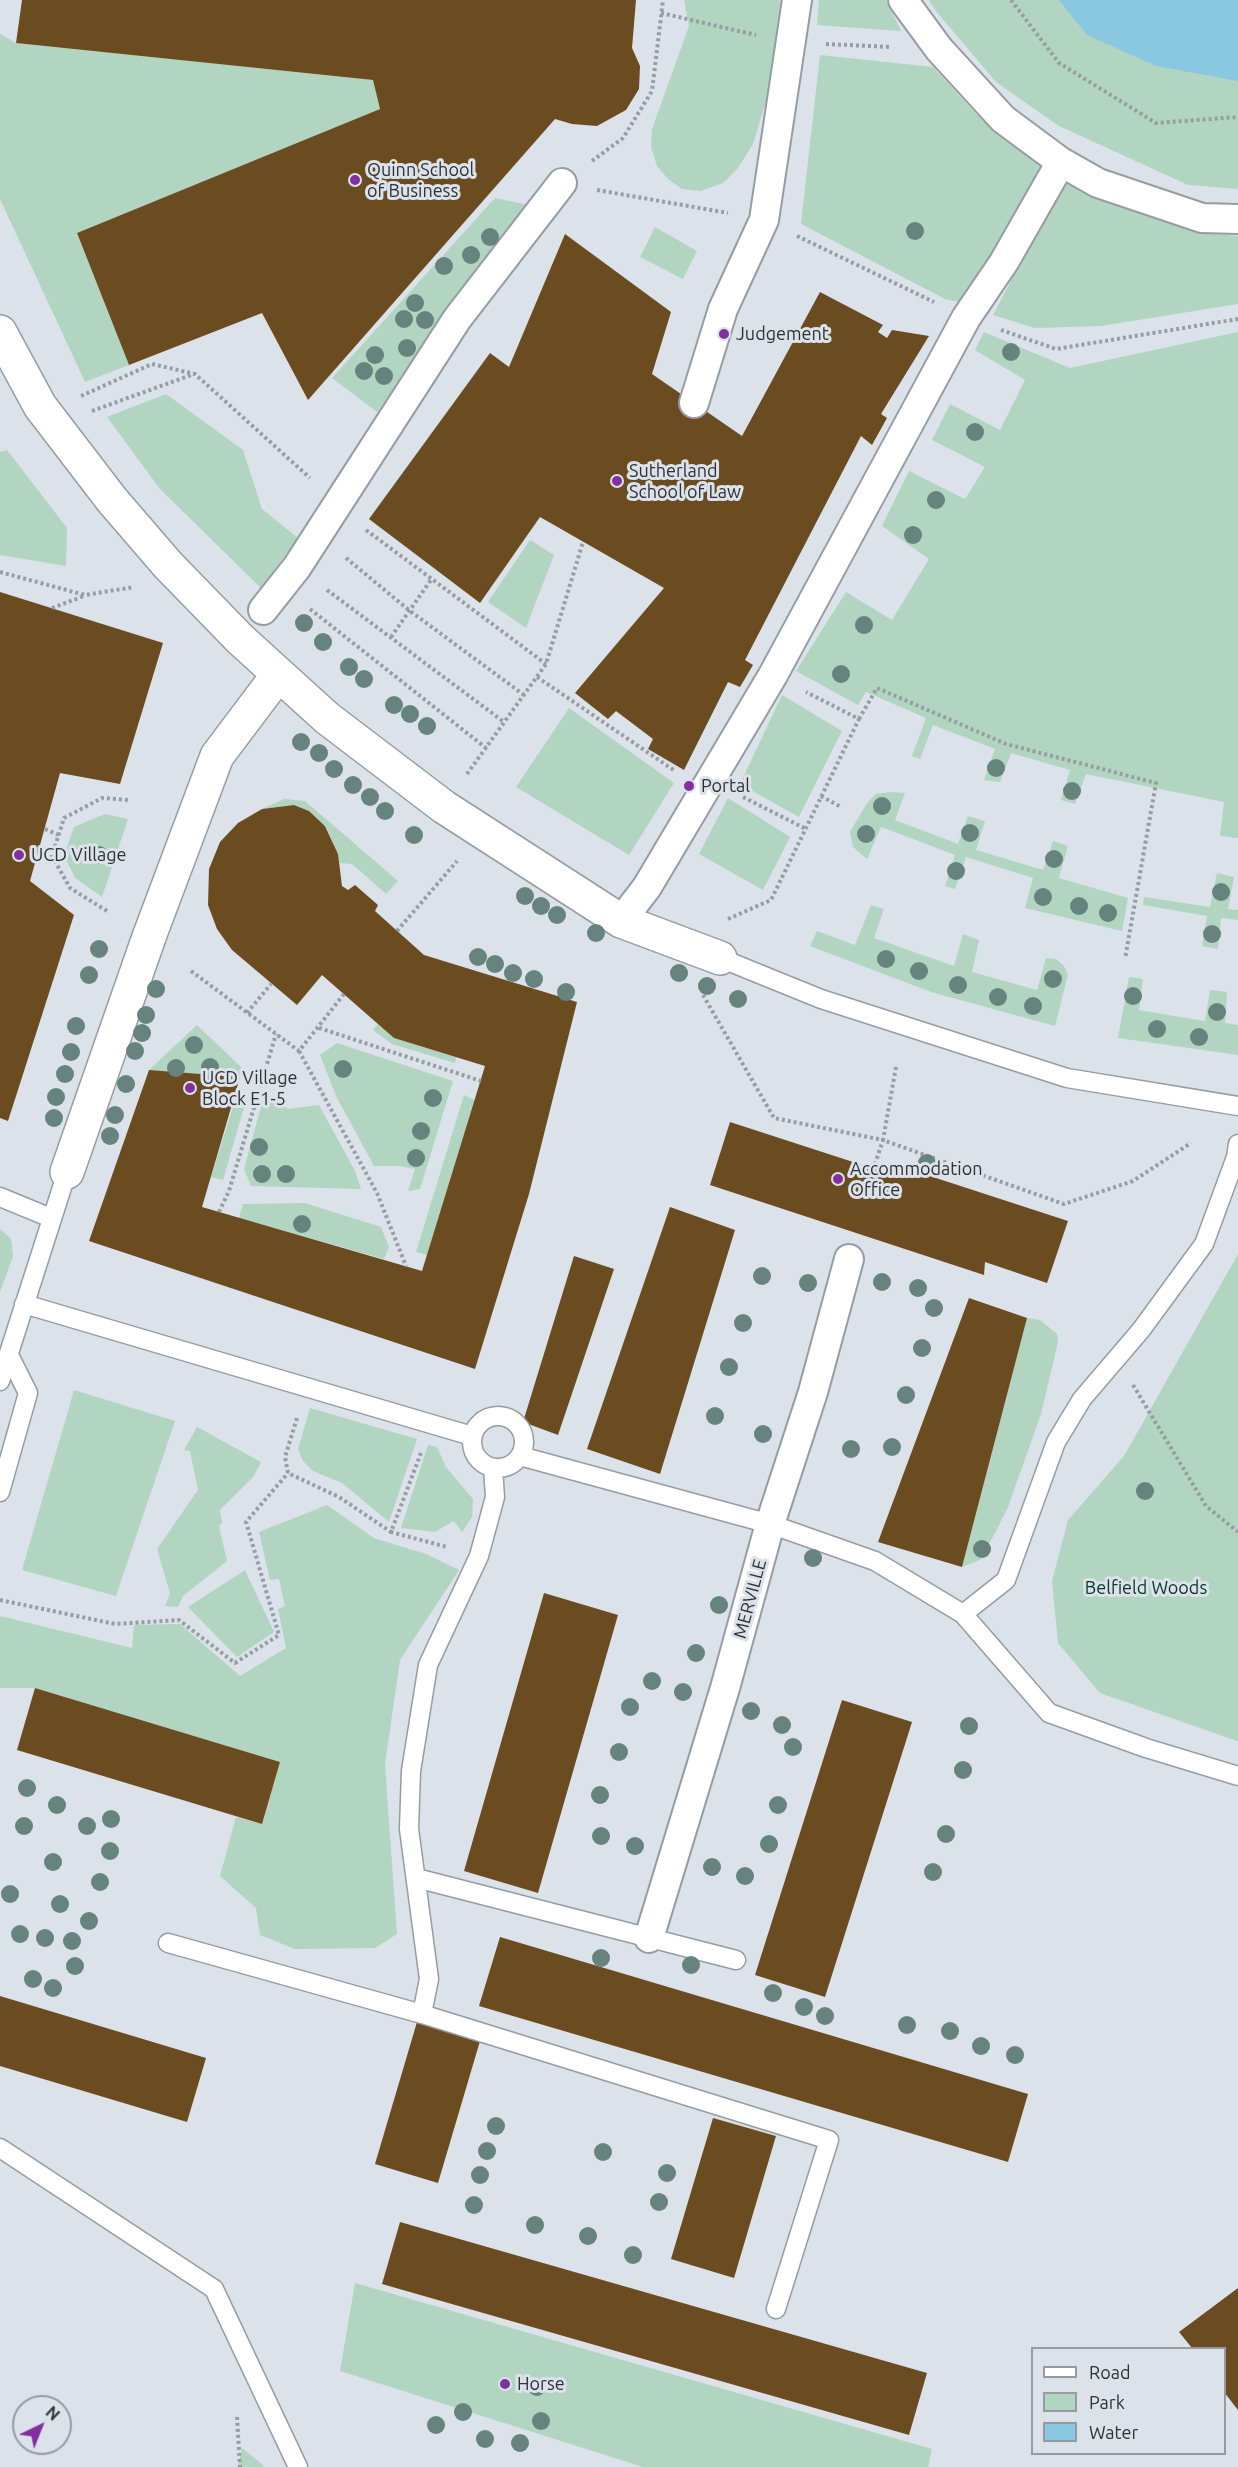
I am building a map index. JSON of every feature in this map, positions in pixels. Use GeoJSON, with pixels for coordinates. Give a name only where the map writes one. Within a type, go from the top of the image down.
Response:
{"type":"FeatureCollection","features":[{"type":"Feature","properties":{"kind":"street"},"geometry":{"type":"LineString","coordinates":[[694,403],[723,309],[764,220],[797,0]]}},
{"type":"Feature","properties":{"kind":"street"},"geometry":{"type":"LineString","coordinates":[[903,0],[939,49],[1003,119],[1061,162],[1098,183],[1202,218],[1238,219]]}},
{"type":"Feature","properties":{"kind":"street"},"geometry":{"type":"LineString","coordinates":[[621,921],[647,887],[773,675],[966,318],[1004,262],[1061,162]]}},
{"type":"Feature","properties":{"kind":"street"},"geometry":{"type":"LineString","coordinates":[[263,610],[297,567],[458,319],[562,183]]}},
{"type":"Feature","properties":{"kind":"street"},"geometry":{"type":"LineString","coordinates":[[0,332],[40,406],[112,500],[168,565],[278,675],[327,718],[444,807],[621,921],[720,958]]}},
{"type":"Feature","properties":{"kind":"street"},"geometry":{"type":"LineString","coordinates":[[67,1172],[149,937],[217,756],[278,675]]}},
{"type":"Feature","properties":{"kind":"street","name":"MERVILLE"},"geometry":{"type":"LineString","coordinates":[[650,1938],[725,1688],[770,1524],[813,1392],[849,1259]]}},
{"type":"Feature","properties":{"kind":"lane"},"geometry":{"type":"LineString","coordinates":[[720,958],[821,999],[1067,1078],[1238,1106]]}},
{"type":"Feature","properties":{"kind":"lane"},"geometry":{"type":"LineString","coordinates":[[963,1614],[1006,1580],[1056,1442],[1082,1400],[1141,1330],[1204,1244],[1236,1157],[1238,1144]]}},
{"type":"Feature","properties":{"kind":"lane"},"geometry":{"type":"LineString","coordinates":[[0,1381],[4,1350],[18,1323],[67,1172]]}},
{"type":"Feature","properties":{"kind":"lane"},"geometry":{"type":"LineString","coordinates":[[0,1197],[51,1218]]}},
{"type":"Feature","properties":{"kind":"lane"},"geometry":{"type":"LineString","coordinates":[[24,1304],[472,1436]]}},
{"type":"Feature","properties":{"kind":"lane"},"geometry":{"type":"LineString","coordinates":[[0,1492],[28,1394],[4,1350]]}},
{"type":"Feature","properties":{"kind":"lane"},"geometry":{"type":"LineString","coordinates":[[506,1416],[514,1420],[523,1433],[523,1449],[520,1456],[509,1466],[493,1468],[478,1460],[471,1445],[472,1436],[481,1421],[489,1417],[506,1416]]}},
{"type":"Feature","properties":{"kind":"lane"},"geometry":{"type":"LineString","coordinates":[[520,1456],[770,1524],[875,1561],[963,1614],[1048,1713],[1146,1748],[1238,1776]]}},
{"type":"Feature","properties":{"kind":"lane"},"geometry":{"type":"LineString","coordinates":[[422,2014],[429,1979],[409,1829],[411,1771],[428,1665],[479,1556],[495,1497],[493,1468]]}},
{"type":"Feature","properties":{"kind":"lane"},"geometry":{"type":"LineString","coordinates":[[416,1878],[736,1960]]}},
{"type":"Feature","properties":{"kind":"lane"},"geometry":{"type":"LineString","coordinates":[[168,1943],[422,2014],[829,2139],[776,2309]]}},
{"type":"Feature","properties":{"kind":"lane"},"geometry":{"type":"LineString","coordinates":[[0,2148],[214,2289],[298,2467]]}},
{"type":"Feature","properties":{"kind":"path"},"geometry":{"type":"LineString","coordinates":[[562,183],[623,138],[652,91],[663,0]]}},
{"type":"Feature","properties":{"kind":"path"},"geometry":{"type":"LineString","coordinates":[[1011,0],[1059,63],[1156,123],[1238,117]]}},
{"type":"Feature","properties":{"kind":"path"},"geometry":{"type":"LineString","coordinates":[[661,13],[791,42],[939,49]]}},
{"type":"Feature","properties":{"kind":"path"},"geometry":{"type":"LineString","coordinates":[[562,183],[764,220],[966,318],[1056,349],[1238,319]]}},
{"type":"Feature","properties":{"kind":"path"},"geometry":{"type":"LineString","coordinates":[[81,396],[152,364],[195,374],[92,411]]}},
{"type":"Feature","properties":{"kind":"path"},"geometry":{"type":"LineString","coordinates":[[318,534],[410,611],[524,695]]}},
{"type":"Feature","properties":{"kind":"path"},"geometry":{"type":"LineString","coordinates":[[466,776],[546,664],[583,542]]}},
{"type":"Feature","properties":{"kind":"path"},"geometry":{"type":"LineString","coordinates":[[297,567],[504,722]]}},
{"type":"Feature","properties":{"kind":"path"},"geometry":{"type":"LineString","coordinates":[[0,572],[85,595]]}},
{"type":"Feature","properties":{"kind":"path"},"geometry":{"type":"LineString","coordinates":[[391,637],[431,580]]}},
{"type":"Feature","properties":{"kind":"path"},"geometry":{"type":"LineString","coordinates":[[52,608],[85,595],[134,587]]}},
{"type":"Feature","properties":{"kind":"path"},"geometry":{"type":"LineString","coordinates":[[304,604],[486,748]]}},
{"type":"Feature","properties":{"kind":"path"},"geometry":{"type":"LineString","coordinates":[[773,675],[859,719]]}},
{"type":"Feature","properties":{"kind":"path"},"geometry":{"type":"LineString","coordinates":[[537,677],[675,771],[710,780],[806,829]]}},
{"type":"Feature","properties":{"kind":"path"},"geometry":{"type":"LineString","coordinates":[[727,919],[771,900],[859,719],[877,688],[1005,744],[1156,783],[1125,959]]}},
{"type":"Feature","properties":{"kind":"path"},"geometry":{"type":"LineString","coordinates":[[821,796],[841,807]]}},
{"type":"Feature","properties":{"kind":"path"},"geometry":{"type":"LineString","coordinates":[[107,911],[70,888],[52,856],[64,818],[102,798],[128,800]]}},
{"type":"Feature","properties":{"kind":"path"},"geometry":{"type":"LineString","coordinates":[[45,829],[59,835]]}},
{"type":"Feature","properties":{"kind":"path"},"geometry":{"type":"LineString","coordinates":[[397,931],[451,868]]}},
{"type":"Feature","properties":{"kind":"path"},"geometry":{"type":"LineString","coordinates":[[191,970],[299,1051],[377,1193],[406,1266]]}},
{"type":"Feature","properties":{"kind":"path"},"geometry":{"type":"LineString","coordinates":[[247,1013],[271,984]]}},
{"type":"Feature","properties":{"kind":"path"},"geometry":{"type":"LineString","coordinates":[[299,1051],[344,994]]}},
{"type":"Feature","properties":{"kind":"path"},"geometry":{"type":"LineString","coordinates":[[703,995],[774,1118],[883,1140],[1064,1204],[1133,1181],[1191,1143]]}},
{"type":"Feature","properties":{"kind":"path"},"geometry":{"type":"LineString","coordinates":[[319,1028],[481,1081]]}},
{"type":"Feature","properties":{"kind":"path"},"geometry":{"type":"LineString","coordinates":[[219,1212],[229,1191],[276,1034]]}},
{"type":"Feature","properties":{"kind":"path"},"geometry":{"type":"LineString","coordinates":[[874,1164],[883,1140],[896,1067]]}},
{"type":"Feature","properties":{"kind":"path"},"geometry":{"type":"LineString","coordinates":[[1116,1360],[1145,1403],[1206,1506],[1238,1532]]}},
{"type":"Feature","properties":{"kind":"path"},"geometry":{"type":"LineString","coordinates":[[288,1473],[285,1456],[306,1388]]}},
{"type":"Feature","properties":{"kind":"path"},"geometry":{"type":"LineString","coordinates":[[391,1532],[432,1425]]}},
{"type":"Feature","properties":{"kind":"path"},"geometry":{"type":"LineString","coordinates":[[288,1473],[339,1497],[391,1532],[479,1556]]}},
{"type":"Feature","properties":{"kind":"path"},"geometry":{"type":"LineString","coordinates":[[0,1600],[115,1624],[179,1620],[235,1663],[279,1635],[246,1522],[288,1473]]}},
{"type":"Feature","properties":{"kind":"path"},"geometry":{"type":"LineString","coordinates":[[236,2412],[240,2467]]}},
{"type":"Feature","properties":{"kind":"green space"},"geometry":{"type":"Polygon","coordinates":[[[684,0],[781,0],[767,98],[753,144],[738,168],[723,183],[701,191],[682,189],[668,179],[657,166],[651,147],[652,129],[689,26],[684,0]]]}},
{"type":"Feature","properties":{"kind":"green space"},"geometry":{"type":"Polygon","coordinates":[[[819,0],[886,0],[901,31],[817,25],[819,0]]]}},
{"type":"Feature","properties":{"kind":"green space"},"geometry":{"type":"Polygon","coordinates":[[[929,0],[1238,0],[1238,189],[1188,185],[1059,126],[996,82],[929,0]]]}},
{"type":"Feature","properties":{"kind":"green space"},"geometry":{"type":"Polygon","coordinates":[[[0,34],[16,43],[373,80],[380,109],[77,233],[129,365],[85,382],[0,199],[0,34]]]}},
{"type":"Feature","properties":{"kind":"green space"},"geometry":{"type":"Polygon","coordinates":[[[820,55],[933,67],[976,114],[1042,166],[971,296],[959,302],[945,299],[801,224],[820,55]]]}},
{"type":"Feature","properties":{"kind":"green space"},"geometry":{"type":"Polygon","coordinates":[[[1064,180],[1122,207],[1194,232],[1238,236],[1238,304],[1101,326],[1035,328],[993,315],[1064,180]]]}},
{"type":"Feature","properties":{"kind":"green space"},"geometry":{"type":"Polygon","coordinates":[[[495,198],[528,205],[377,412],[332,378],[495,198]]]}},
{"type":"Feature","properties":{"kind":"green space"},"geometry":{"type":"Polygon","coordinates":[[[655,227],[697,251],[683,279],[640,257],[655,227]]]}},
{"type":"Feature","properties":{"kind":"green space"},"geometry":{"type":"Polygon","coordinates":[[[984,332],[1070,368],[1238,332],[1238,838],[1220,836],[1224,802],[1086,774],[1075,804],[1061,800],[1070,770],[1011,753],[1000,782],[984,780],[995,749],[933,725],[920,759],[912,756],[926,718],[866,692],[858,705],[796,671],[846,592],[892,620],[929,559],[882,526],[909,471],[965,499],[985,467],[932,440],[950,404],[1000,430],[1025,380],[975,350],[984,332]]]}},
{"type":"Feature","properties":{"kind":"green space"},"geometry":{"type":"Polygon","coordinates":[[[166,394],[243,450],[262,509],[298,538],[261,588],[160,489],[107,417],[166,394]]]}},
{"type":"Feature","properties":{"kind":"green space"},"geometry":{"type":"Polygon","coordinates":[[[7,450],[67,528],[66,566],[0,555],[0,452],[7,450]]]}},
{"type":"Feature","properties":{"kind":"green space"},"geometry":{"type":"Polygon","coordinates":[[[530,540],[554,555],[526,628],[488,602],[530,540]]]}},
{"type":"Feature","properties":{"kind":"green space"},"geometry":{"type":"Polygon","coordinates":[[[782,695],[842,731],[799,817],[740,784],[782,695]]]}},
{"type":"Feature","properties":{"kind":"green space"},"geometry":{"type":"Polygon","coordinates":[[[569,708],[674,783],[629,855],[516,787],[569,708]]]}},
{"type":"Feature","properties":{"kind":"green space"},"geometry":{"type":"Polygon","coordinates":[[[905,793],[895,820],[958,844],[968,816],[985,821],[976,850],[1043,870],[1053,841],[1068,846],[1059,878],[1128,898],[1122,931],[1025,908],[1033,878],[966,857],[955,889],[945,886],[955,855],[881,827],[867,859],[853,847],[850,832],[867,803],[876,794],[905,793]]]}},
{"type":"Feature","properties":{"kind":"green space"},"geometry":{"type":"Polygon","coordinates":[[[728,798],[790,837],[763,890],[699,854],[728,798]]]}},
{"type":"Feature","properties":{"kind":"green space"},"geometry":{"type":"Polygon","coordinates":[[[284,799],[305,801],[398,881],[386,894],[352,864],[339,863],[338,854],[326,826],[309,811],[294,805],[262,809],[284,799]]]}},
{"type":"Feature","properties":{"kind":"green space"},"geometry":{"type":"Polygon","coordinates":[[[105,814],[128,819],[102,897],[75,878],[64,855],[74,827],[105,814]]]}},
{"type":"Feature","properties":{"kind":"green space"},"geometry":{"type":"Polygon","coordinates":[[[1217,873],[1234,877],[1228,909],[1238,910],[1238,920],[1221,918],[1218,949],[1202,946],[1207,916],[1143,905],[1144,897],[1210,907],[1217,873]]]}},
{"type":"Feature","properties":{"kind":"green space"},"geometry":{"type":"Polygon","coordinates":[[[871,905],[884,909],[874,938],[954,966],[963,934],[979,940],[972,972],[1037,990],[1046,958],[1056,959],[1064,966],[1068,975],[1055,1026],[931,992],[810,946],[817,931],[855,945],[871,905]]]}},
{"type":"Feature","properties":{"kind":"green space"},"geometry":{"type":"Polygon","coordinates":[[[1129,977],[1143,979],[1139,1010],[1205,1021],[1210,990],[1227,992],[1225,1023],[1238,1025],[1238,1055],[1118,1038],[1129,977]]]}},
{"type":"Feature","properties":{"kind":"green space"},"geometry":{"type":"Polygon","coordinates":[[[378,1024],[394,1038],[456,1057],[455,1063],[392,1044],[373,1030],[378,1024]]]}},
{"type":"Feature","properties":{"kind":"green space"},"geometry":{"type":"Polygon","coordinates":[[[197,1025],[242,1068],[240,1077],[149,1070],[197,1025]]]}},
{"type":"Feature","properties":{"kind":"green space"},"geometry":{"type":"Polygon","coordinates":[[[337,1043],[453,1081],[420,1189],[408,1191],[415,1169],[400,1166],[374,1166],[337,1098],[320,1055],[337,1043]]]}},
{"type":"Feature","properties":{"kind":"green space"},"geometry":{"type":"Polygon","coordinates":[[[265,1092],[288,1109],[319,1105],[355,1171],[361,1189],[251,1186],[244,1169],[265,1092]]]}},
{"type":"Feature","properties":{"kind":"green space"},"geometry":{"type":"Polygon","coordinates":[[[237,1094],[247,1097],[223,1180],[211,1177],[237,1094]]]}},
{"type":"Feature","properties":{"kind":"green space"},"geometry":{"type":"Polygon","coordinates":[[[464,1095],[475,1100],[427,1255],[416,1252],[464,1095]]]}},
{"type":"Feature","properties":{"kind":"green space"},"geometry":{"type":"Polygon","coordinates":[[[305,1203],[381,1227],[389,1247],[384,1259],[239,1218],[243,1204],[305,1203]]]}},
{"type":"Feature","properties":{"kind":"green space"},"geometry":{"type":"Polygon","coordinates":[[[0,1229],[11,1239],[13,1256],[0,1292],[0,1229]]]}},
{"type":"Feature","properties":{"kind":"green space","name":"Belfield Woods"},"geometry":{"type":"Polygon","coordinates":[[[1238,1254],[1237,1741],[1100,1693],[1058,1643],[1052,1581],[1068,1520],[1124,1456],[1238,1254]]]}},
{"type":"Feature","properties":{"kind":"green space"},"geometry":{"type":"Polygon","coordinates":[[[1027,1318],[1040,1320],[1057,1334],[1058,1342],[1041,1414],[1008,1507],[995,1533],[980,1560],[962,1567],[1027,1318]]]}},
{"type":"Feature","properties":{"kind":"green space"},"geometry":{"type":"Polygon","coordinates":[[[74,1390],[175,1421],[116,1596],[22,1570],[74,1390]]]}},
{"type":"Feature","properties":{"kind":"green space"},"geometry":{"type":"Polygon","coordinates":[[[310,1408],[417,1439],[389,1522],[342,1483],[313,1471],[303,1461],[298,1449],[310,1408]]]}},
{"type":"Feature","properties":{"kind":"green space"},"geometry":{"type":"Polygon","coordinates":[[[197,1427],[261,1462],[254,1476],[220,1510],[222,1523],[219,1526],[227,1561],[183,1596],[178,1607],[165,1606],[170,1593],[157,1549],[198,1490],[190,1451],[184,1450],[197,1427]]]}},
{"type":"Feature","properties":{"kind":"green space"},"geometry":{"type":"Polygon","coordinates":[[[428,1445],[437,1447],[446,1467],[473,1499],[472,1517],[462,1532],[454,1521],[435,1532],[401,1528],[428,1445]]]}},
{"type":"Feature","properties":{"kind":"green space"},"geometry":{"type":"Polygon","coordinates":[[[327,1505],[374,1538],[426,1554],[459,1570],[400,1660],[385,1764],[397,1934],[375,1948],[295,1949],[260,1935],[256,1908],[220,1876],[236,1817],[262,1824],[280,1762],[35,1688],[0,1688],[0,1616],[132,1648],[134,1625],[180,1624],[240,1676],[286,1648],[278,1609],[285,1606],[279,1579],[270,1580],[259,1532],[327,1505]]]}},
{"type":"Feature","properties":{"kind":"green space"},"geometry":{"type":"Polygon","coordinates":[[[245,1570],[274,1632],[237,1657],[188,1607],[245,1570]]]}},
{"type":"Feature","properties":{"kind":"green space"},"geometry":{"type":"Polygon","coordinates":[[[355,2283],[932,2449],[928,2467],[643,2467],[340,2371],[355,2283]]]}},
{"type":"Feature","properties":{"kind":"green space"},"geometry":{"type":"Polygon","coordinates":[[[242,2448],[263,2465],[264,2467],[238,2467],[242,2448]]]}},
{"type":"Feature","properties":{"kind":"water"},"geometry":{"type":"Polygon","coordinates":[[[1059,0],[1238,0],[1238,81],[1156,66],[1087,35],[1059,0]]]}},
{"type":"Feature","properties":{"kind":"building","name":"Quinn School of Business"},"geometry":{"type":"Polygon","coordinates":[[[22,0],[636,0],[632,48],[640,66],[639,89],[626,110],[597,126],[572,124],[555,119],[308,400],[262,313],[129,365],[77,233],[380,109],[373,80],[16,43],[22,0]]]}},
{"type":"Feature","properties":{"kind":"building","name":"Sutherland School of Law"},"geometry":{"type":"Polygon","coordinates":[[[565,234],[671,312],[652,374],[742,436],[820,292],[883,325],[878,332],[887,338],[892,330],[929,336],[881,414],[887,418],[872,445],[861,436],[745,660],[753,665],[740,687],[728,682],[684,770],[648,749],[653,739],[616,711],[608,719],[575,693],[664,588],[540,517],[480,603],[369,519],[490,353],[509,367],[565,234]]]}},
{"type":"Feature","properties":{"kind":"building","name":"UCD Village"},"geometry":{"type":"Polygon","coordinates":[[[0,592],[163,643],[120,784],[60,773],[30,881],[74,915],[8,1121],[0,1118],[0,592]]]}},
{"type":"Feature","properties":{"kind":"building","name":"UCD Village Block E1-5"},"geometry":{"type":"Polygon","coordinates":[[[294,805],[309,811],[325,826],[338,854],[342,886],[348,890],[355,885],[378,905],[375,911],[424,955],[577,1002],[529,1194],[475,1369],[89,1241],[149,1070],[240,1077],[202,1207],[422,1271],[485,1066],[394,1038],[322,975],[297,1005],[232,950],[217,929],[208,905],[209,869],[220,842],[238,823],[262,809],[294,805]]]}},
{"type":"Feature","properties":{"kind":"building"},"geometry":{"type":"Polygon","coordinates":[[[730,1122],[890,1174],[893,1164],[1068,1221],[1047,1283],[985,1262],[984,1275],[710,1185],[730,1122]]]}},
{"type":"Feature","properties":{"kind":"building"},"geometry":{"type":"Polygon","coordinates":[[[670,1207],[735,1230],[660,1474],[587,1449],[670,1207]]]}},
{"type":"Feature","properties":{"kind":"building"},"geometry":{"type":"Polygon","coordinates":[[[574,1256],[614,1269],[558,1435],[523,1422],[574,1256]]]}},
{"type":"Feature","properties":{"kind":"building"},"geometry":{"type":"Polygon","coordinates":[[[969,1298],[1027,1318],[962,1567],[878,1542],[969,1298]]]}},
{"type":"Feature","properties":{"kind":"building"},"geometry":{"type":"Polygon","coordinates":[[[544,1593],[618,1615],[538,1893],[464,1871],[544,1593]]]}},
{"type":"Feature","properties":{"kind":"building"},"geometry":{"type":"Polygon","coordinates":[[[35,1688],[280,1762],[262,1824],[17,1750],[35,1688]]]}},
{"type":"Feature","properties":{"kind":"building"},"geometry":{"type":"Polygon","coordinates":[[[842,1700],[912,1722],[825,1997],[755,1975],[842,1700]]]}},
{"type":"Feature","properties":{"kind":"building"},"geometry":{"type":"Polygon","coordinates":[[[500,1937],[1028,2094],[1008,2162],[479,2006],[500,1937]]]}},
{"type":"Feature","properties":{"kind":"building"},"geometry":{"type":"Polygon","coordinates":[[[0,1996],[206,2058],[187,2122],[0,2066],[0,1996]]]}},
{"type":"Feature","properties":{"kind":"building"},"geometry":{"type":"Polygon","coordinates":[[[417,2022],[480,2041],[438,2183],[375,2164],[417,2022]]]}},
{"type":"Feature","properties":{"kind":"building"},"geometry":{"type":"Polygon","coordinates":[[[713,2118],[776,2136],[734,2278],[671,2259],[713,2118]]]}},
{"type":"Feature","properties":{"kind":"building"},"geometry":{"type":"Polygon","coordinates":[[[400,2222],[927,2373],[909,2435],[382,2284],[400,2222]]]}},
{"type":"Feature","properties":{"kind":"building"},"geometry":{"type":"Polygon","coordinates":[[[1238,2288],[1238,2410],[1226,2395],[1226,2347],[1191,2347],[1179,2332],[1238,2288]]]}},
{"type":"Feature","properties":{"kind":"place","name":"Quinn School of Business"},"geometry":{"type":"Point","coordinates":[355,180]}},
{"type":"Feature","properties":{"kind":"place","name":"Judgement"},"geometry":{"type":"Point","coordinates":[724,334]}},
{"type":"Feature","properties":{"kind":"place","name":"Sutherland School of Law"},"geometry":{"type":"Point","coordinates":[617,481]}},
{"type":"Feature","properties":{"kind":"place","name":"Portal"},"geometry":{"type":"Point","coordinates":[689,786]}},
{"type":"Feature","properties":{"kind":"place","name":"UCD Village"},"geometry":{"type":"Point","coordinates":[19,855]}},
{"type":"Feature","properties":{"kind":"place","name":"UCD Village Block E1-5"},"geometry":{"type":"Point","coordinates":[190,1088]}},
{"type":"Feature","properties":{"kind":"place","name":"Accommodation Office"},"geometry":{"type":"Point","coordinates":[838,1179]}},
{"type":"Feature","properties":{"kind":"place","name":"Horse"},"geometry":{"type":"Point","coordinates":[505,2384]}}]}
